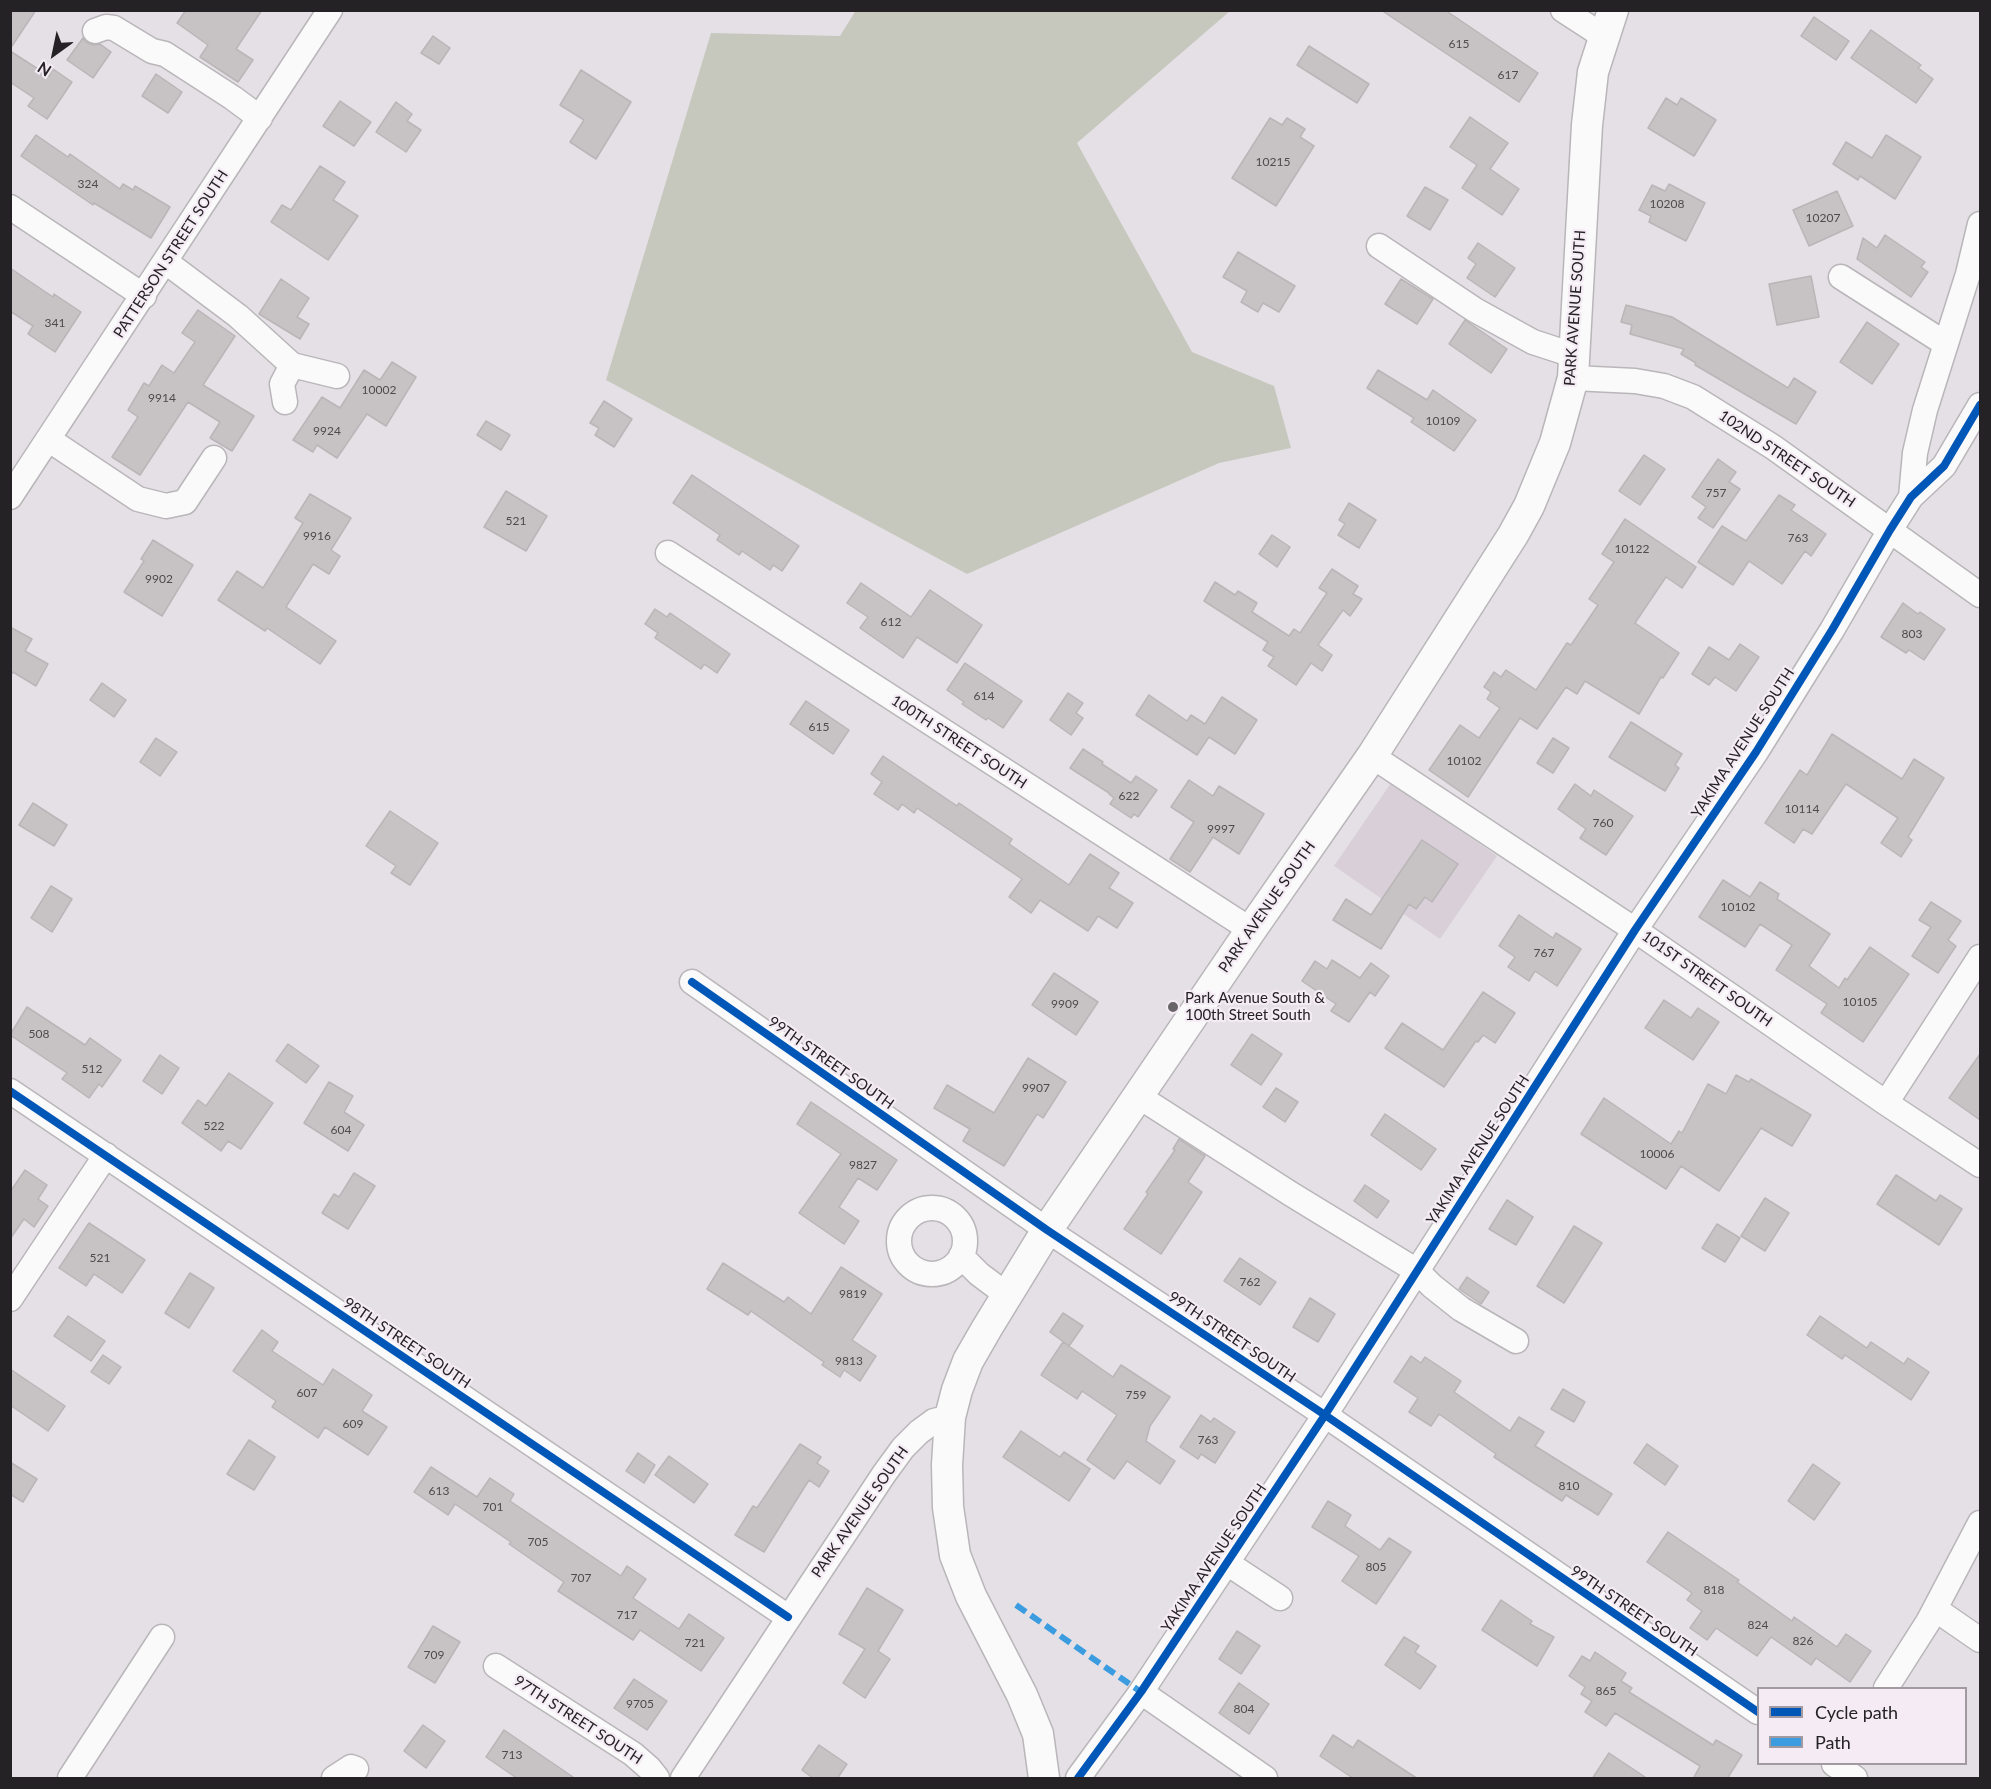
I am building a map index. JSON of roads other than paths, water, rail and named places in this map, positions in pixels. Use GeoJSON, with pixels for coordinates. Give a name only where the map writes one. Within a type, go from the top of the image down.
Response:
{"type":"FeatureCollection","features":[{"type":"Feature","properties":{"kind":"main road","name":"PARK AVENUE SOUTH"},"geometry":{"type":"LineString","coordinates":[[950,1417],[968,1361],[1047,1230],[1372,756],[1513,535],[1529,506],[1555,442],[1573,367],[1587,125],[1593,72],[1608,23]]}},
{"type":"Feature","properties":{"kind":"main road"},"geometry":{"type":"LineString","coordinates":[[950,1417],[947,1465],[948,1508],[955,1555],[971,1596],[1022,1695],[1038,1734],[1044,1779]]}},
{"type":"Feature","properties":{"kind":"street","name":"PATTERSON STREET SOUTH"},"geometry":{"type":"LineString","coordinates":[[10,497],[330,10]]}},
{"type":"Feature","properties":{"kind":"street"},"geometry":{"type":"LineString","coordinates":[[1563,10],[1608,23]]}},
{"type":"Feature","properties":{"kind":"street"},"geometry":{"type":"LineString","coordinates":[[95,31],[106,27],[114,28],[152,51],[165,54],[260,118]]}},
{"type":"Feature","properties":{"kind":"street"},"geometry":{"type":"LineString","coordinates":[[10,207],[144,296]]}},
{"type":"Feature","properties":{"kind":"street"},"geometry":{"type":"LineString","coordinates":[[1911,497],[1915,453],[1925,410],[1968,274],[1980,224]]}},
{"type":"Feature","properties":{"kind":"street","name":"102ND STREET SOUTH"},"geometry":{"type":"LineString","coordinates":[[1379,246],[1485,315],[1573,367],[1664,386],[1693,397],[1773,447],[1980,596]]}},
{"type":"Feature","properties":{"kind":"street"},"geometry":{"type":"LineString","coordinates":[[166,262],[238,316],[292,365],[337,376]]}},
{"type":"Feature","properties":{"kind":"street"},"geometry":{"type":"LineString","coordinates":[[1841,277],[1946,344]]}},
{"type":"Feature","properties":{"kind":"street"},"geometry":{"type":"LineString","coordinates":[[285,402],[282,384],[292,365]]}},
{"type":"Feature","properties":{"kind":"street"},"geometry":{"type":"LineString","coordinates":[[1911,497],[1944,466],[1980,405]]}},
{"type":"Feature","properties":{"kind":"street"},"geometry":{"type":"LineString","coordinates":[[48,439],[138,500],[166,506],[185,502],[214,458]]}},
{"type":"Feature","properties":{"kind":"street","name":"YAKIMA AVENUE SOUTH"},"geometry":{"type":"LineString","coordinates":[[1078,1779],[1141,1692],[1325,1415],[1635,930],[1756,752],[1911,497]]}},
{"type":"Feature","properties":{"kind":"street","name":"100TH STREET SOUTH"},"geometry":{"type":"LineString","coordinates":[[668,553],[1251,930]]}},
{"type":"Feature","properties":{"kind":"street","name":"101ST STREET SOUTH"},"geometry":{"type":"LineString","coordinates":[[1372,756],[1635,930],[1980,1165]]}},
{"type":"Feature","properties":{"kind":"street"},"geometry":{"type":"LineString","coordinates":[[1886,1102],[1980,957]]}},
{"type":"Feature","properties":{"kind":"street","name":"99TH STREET SOUTH"},"geometry":{"type":"LineString","coordinates":[[692,982],[1047,1230],[1325,1415],[1757,1711]]}},
{"type":"Feature","properties":{"kind":"street","name":"98TH STREET SOUTH"},"geometry":{"type":"LineString","coordinates":[[10,1091],[788,1617]]}},
{"type":"Feature","properties":{"kind":"street"},"geometry":{"type":"LineString","coordinates":[[1138,1096],[1417,1271],[1461,1309],[1516,1341]]}},
{"type":"Feature","properties":{"kind":"street"},"geometry":{"type":"LineString","coordinates":[[10,1299],[106,1155]]}},
{"type":"Feature","properties":{"kind":"street"},"geometry":{"type":"LineString","coordinates":[[961,1256],[978,1274],[1007,1295]]}},
{"type":"Feature","properties":{"kind":"street","name":"PARK AVENUE SOUTH"},"geometry":{"type":"LineString","coordinates":[[683,1779],[788,1617],[903,1448],[934,1421],[950,1417]]}},
{"type":"Feature","properties":{"kind":"street"},"geometry":{"type":"LineString","coordinates":[[1887,1687],[1935,1609],[1980,1523]]}},
{"type":"Feature","properties":{"kind":"street"},"geometry":{"type":"LineString","coordinates":[[1227,1563],[1280,1598]]}},
{"type":"Feature","properties":{"kind":"street"},"geometry":{"type":"LineString","coordinates":[[1935,1609],[1980,1640]]}},
{"type":"Feature","properties":{"kind":"street"},"geometry":{"type":"LineString","coordinates":[[70,1779],[162,1637]]}},
{"type":"Feature","properties":{"kind":"street","name":"97TH STREET SOUTH"},"geometry":{"type":"LineString","coordinates":[[496,1666],[633,1754],[649,1768],[657,1779]]}},
{"type":"Feature","properties":{"kind":"street"},"geometry":{"type":"LineString","coordinates":[[1141,1692],[1265,1779]]}},
{"type":"Feature","properties":{"kind":"street"},"geometry":{"type":"LineString","coordinates":[[334,1779],[351,1767],[356,1769]]}},
{"type":"Feature","properties":{"kind":"place","name":"Park Avenue South & 100th Street South"},"geometry":{"type":"Point","coordinates":[1173,1007]}}]}
